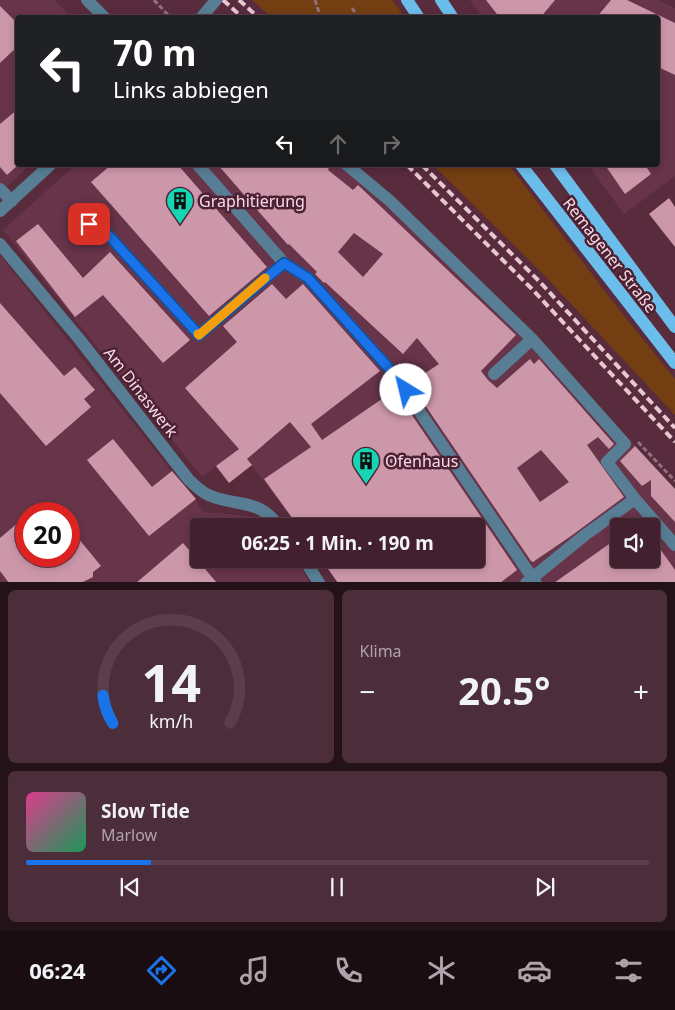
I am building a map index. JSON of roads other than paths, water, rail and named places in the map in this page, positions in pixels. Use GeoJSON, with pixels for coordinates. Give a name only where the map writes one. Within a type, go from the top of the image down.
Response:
{"type":"FeatureCollection","features":[{"type":"Feature","properties":{"kind":"main road"},"geometry":{"type":"LineString","coordinates":[[407,0],[417,15]]}},
{"type":"Feature","properties":{"kind":"main road"},"geometry":{"type":"LineString","coordinates":[[441,0],[451,15]]}},
{"type":"Feature","properties":{"kind":"main road","name":"Remagener Straße"},"geometry":{"type":"LineString","coordinates":[[523,167],[618,293],[675,363]]}},
{"type":"Feature","properties":{"kind":"main road","name":"Remagener Straße"},"geometry":{"type":"LineString","coordinates":[[556,167],[675,327]]}},
{"type":"Feature","properties":{"kind":"street"},"geometry":{"type":"LineString","coordinates":[[87,0],[102,15]]}},
{"type":"Feature","properties":{"kind":"street"},"geometry":{"type":"LineString","coordinates":[[204,15],[216,0]]}},
{"type":"Feature","properties":{"kind":"street"},"geometry":{"type":"LineString","coordinates":[[0,211],[48,167]]}},
{"type":"Feature","properties":{"kind":"street"},"geometry":{"type":"LineString","coordinates":[[200,167],[284,263],[308,278],[394,374],[532,581],[585,535],[635,500]]}},
{"type":"Feature","properties":{"kind":"street"},"geometry":{"type":"LineString","coordinates":[[349,167],[389,200],[532,339],[626,444],[607,462],[635,500],[675,545]]}},
{"type":"Feature","properties":{"kind":"street"},"geometry":{"type":"LineString","coordinates":[[0,189],[12,201]]}},
{"type":"Feature","properties":{"kind":"street"},"geometry":{"type":"LineString","coordinates":[[78,220],[101,227],[199,335],[284,263]]}},
{"type":"Feature","properties":{"kind":"street","name":"Am Dinaswerk"},"geometry":{"type":"LineString","coordinates":[[0,244],[80,340],[189,480],[201,491],[212,497],[262,508],[271,518]]}},
{"type":"Feature","properties":{"kind":"street"},"geometry":{"type":"LineString","coordinates":[[494,374],[532,339]]}},
{"type":"Feature","properties":{"kind":"street"},"geometry":{"type":"LineString","coordinates":[[310,568],[319,582]]}},
{"type":"Feature","properties":{"kind":"railway"},"geometry":{"type":"LineString","coordinates":[[223,0],[240,15]]}},
{"type":"Feature","properties":{"kind":"railway"},"geometry":{"type":"LineString","coordinates":[[239,0],[256,15]]}},
{"type":"Feature","properties":{"kind":"railway"},"geometry":{"type":"LineString","coordinates":[[409,167],[531,288],[675,442]]}},
{"type":"Feature","properties":{"kind":"railway"},"geometry":{"type":"LineString","coordinates":[[424,167],[539,281],[675,428]]}},
{"type":"Feature","properties":{"kind":"place","name":"Graphitierung"},"geometry":{"type":"Point","coordinates":[180,225]}},
{"type":"Feature","properties":{"kind":"place","name":"Ofenhaus"},"geometry":{"type":"Point","coordinates":[366,485]}}]}
